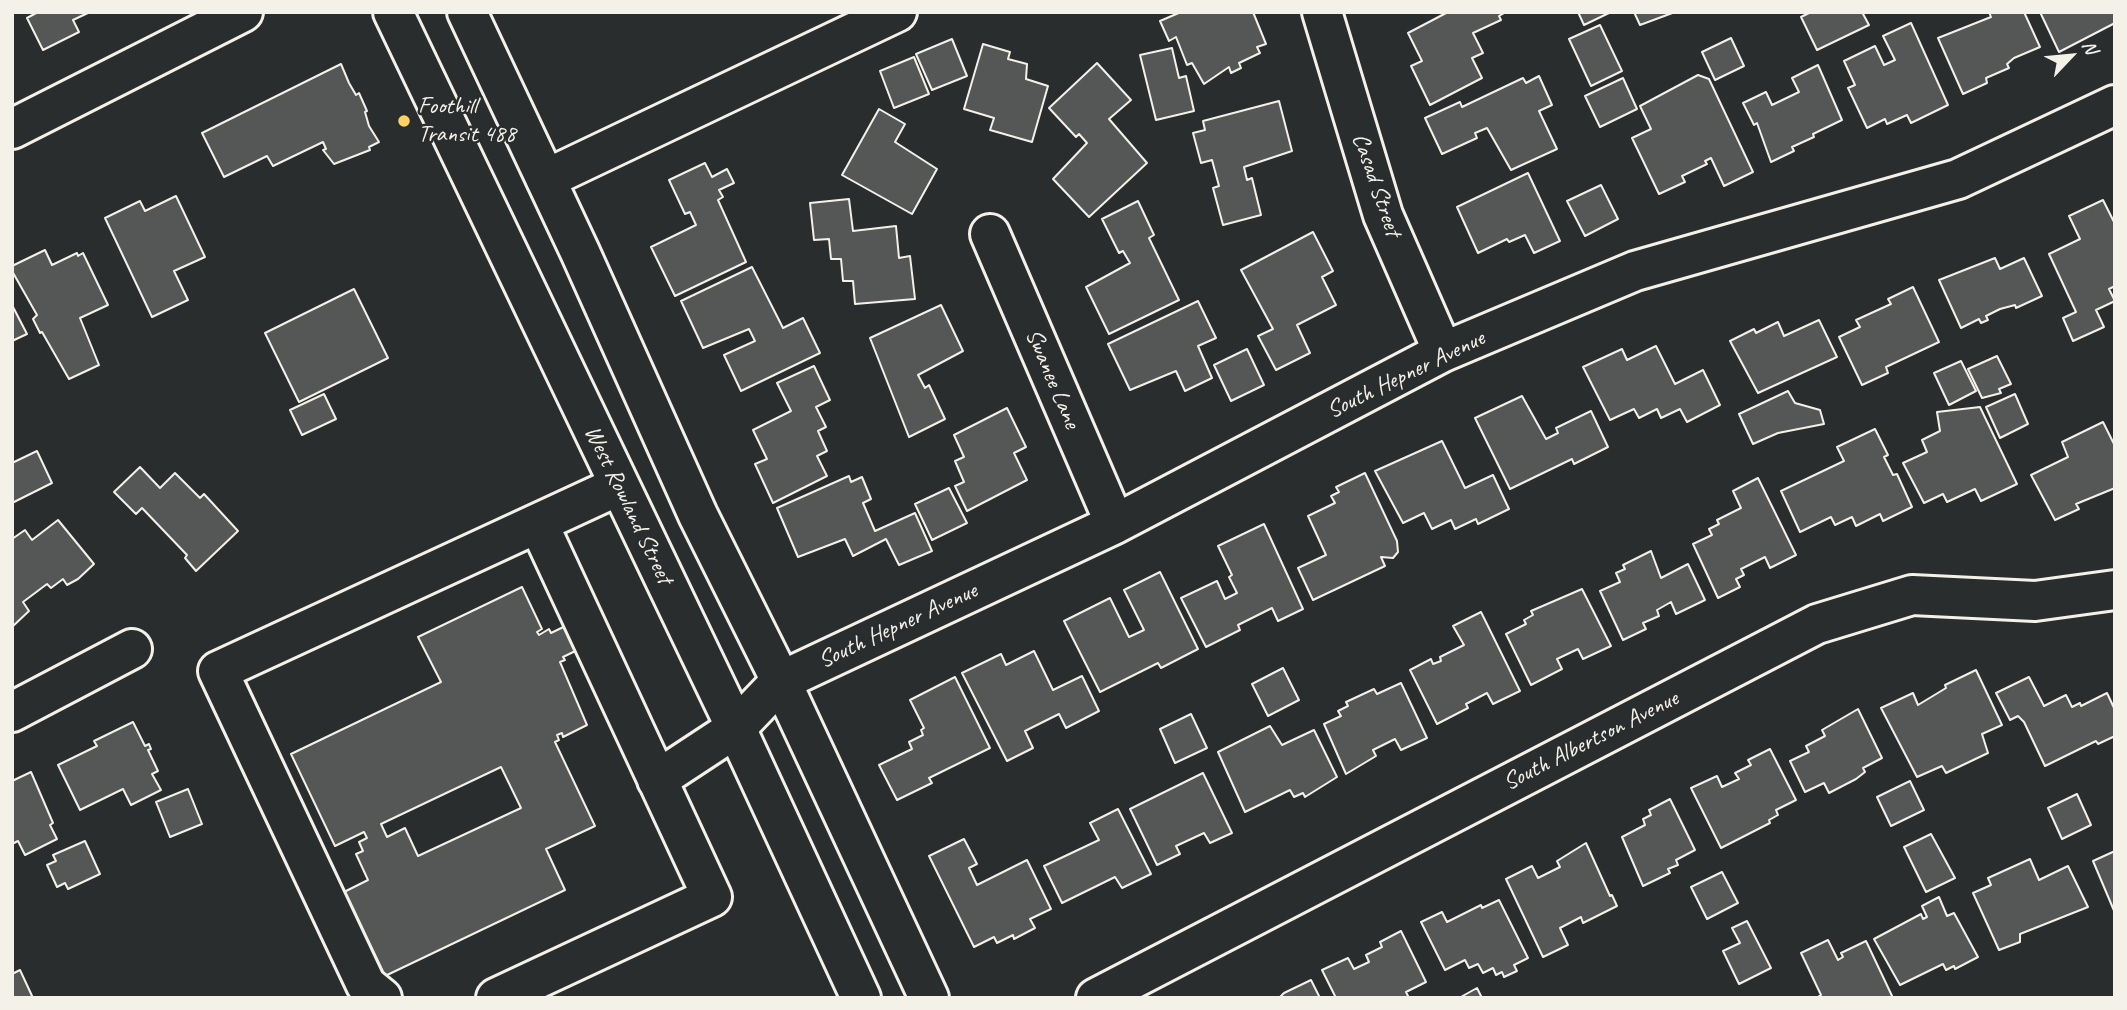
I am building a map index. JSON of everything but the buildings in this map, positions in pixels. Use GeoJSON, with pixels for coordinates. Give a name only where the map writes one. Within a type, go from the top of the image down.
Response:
{"type":"FeatureCollection","features":[{"type":"Feature","properties":{"kind":"street"},"geometry":{"type":"LineString","coordinates":[[12,129],[243,12]]}},
{"type":"Feature","properties":{"kind":"street","name":"West Rowland Street"},"geometry":{"type":"LineString","coordinates":[[393,12],[736,728],[861,998]]}},
{"type":"Feature","properties":{"kind":"street"},"geometry":{"type":"LineString","coordinates":[[467,12],[546,178],[698,515],[781,681],[929,998]]}},
{"type":"Feature","properties":{"kind":"street"},"geometry":{"type":"LineString","coordinates":[[546,178],[897,12]]}},
{"type":"Feature","properties":{"kind":"street","name":"Casad Street"},"geometry":{"type":"LineString","coordinates":[[1322,12],[1383,215],[1443,352]]}},
{"type":"Feature","properties":{"kind":"street","name":"South Hepner Avenue"},"geometry":{"type":"LineString","coordinates":[[657,780],[736,728],[781,681],[1115,524],[1443,352],[1635,271],[1958,179],[2115,105]]}},
{"type":"Feature","properties":{"kind":"street","name":"Swanee Lane"},"geometry":{"type":"LineString","coordinates":[[990,234],[1115,524]]}},
{"type":"Feature","properties":{"kind":"street"},"geometry":{"type":"LineString","coordinates":[[382,998],[366,985],[218,671],[618,486]]}},
{"type":"Feature","properties":{"kind":"street"},"geometry":{"type":"LineString","coordinates":[[496,998],[712,897],[538,523]]}},
{"type":"Feature","properties":{"kind":"street","name":"South Albertson Avenue"},"geometry":{"type":"LineString","coordinates":[[1096,998],[1816,624],[1912,595],[2035,601],[2115,590]]}},
{"type":"Feature","properties":{"kind":"street"},"geometry":{"type":"LineString","coordinates":[[12,712],[132,649]]}},
{"type":"Feature","properties":{"kind":"place","name":"Foothill Transit 488"},"geometry":{"type":"Point","coordinates":[404,121]}}]}
